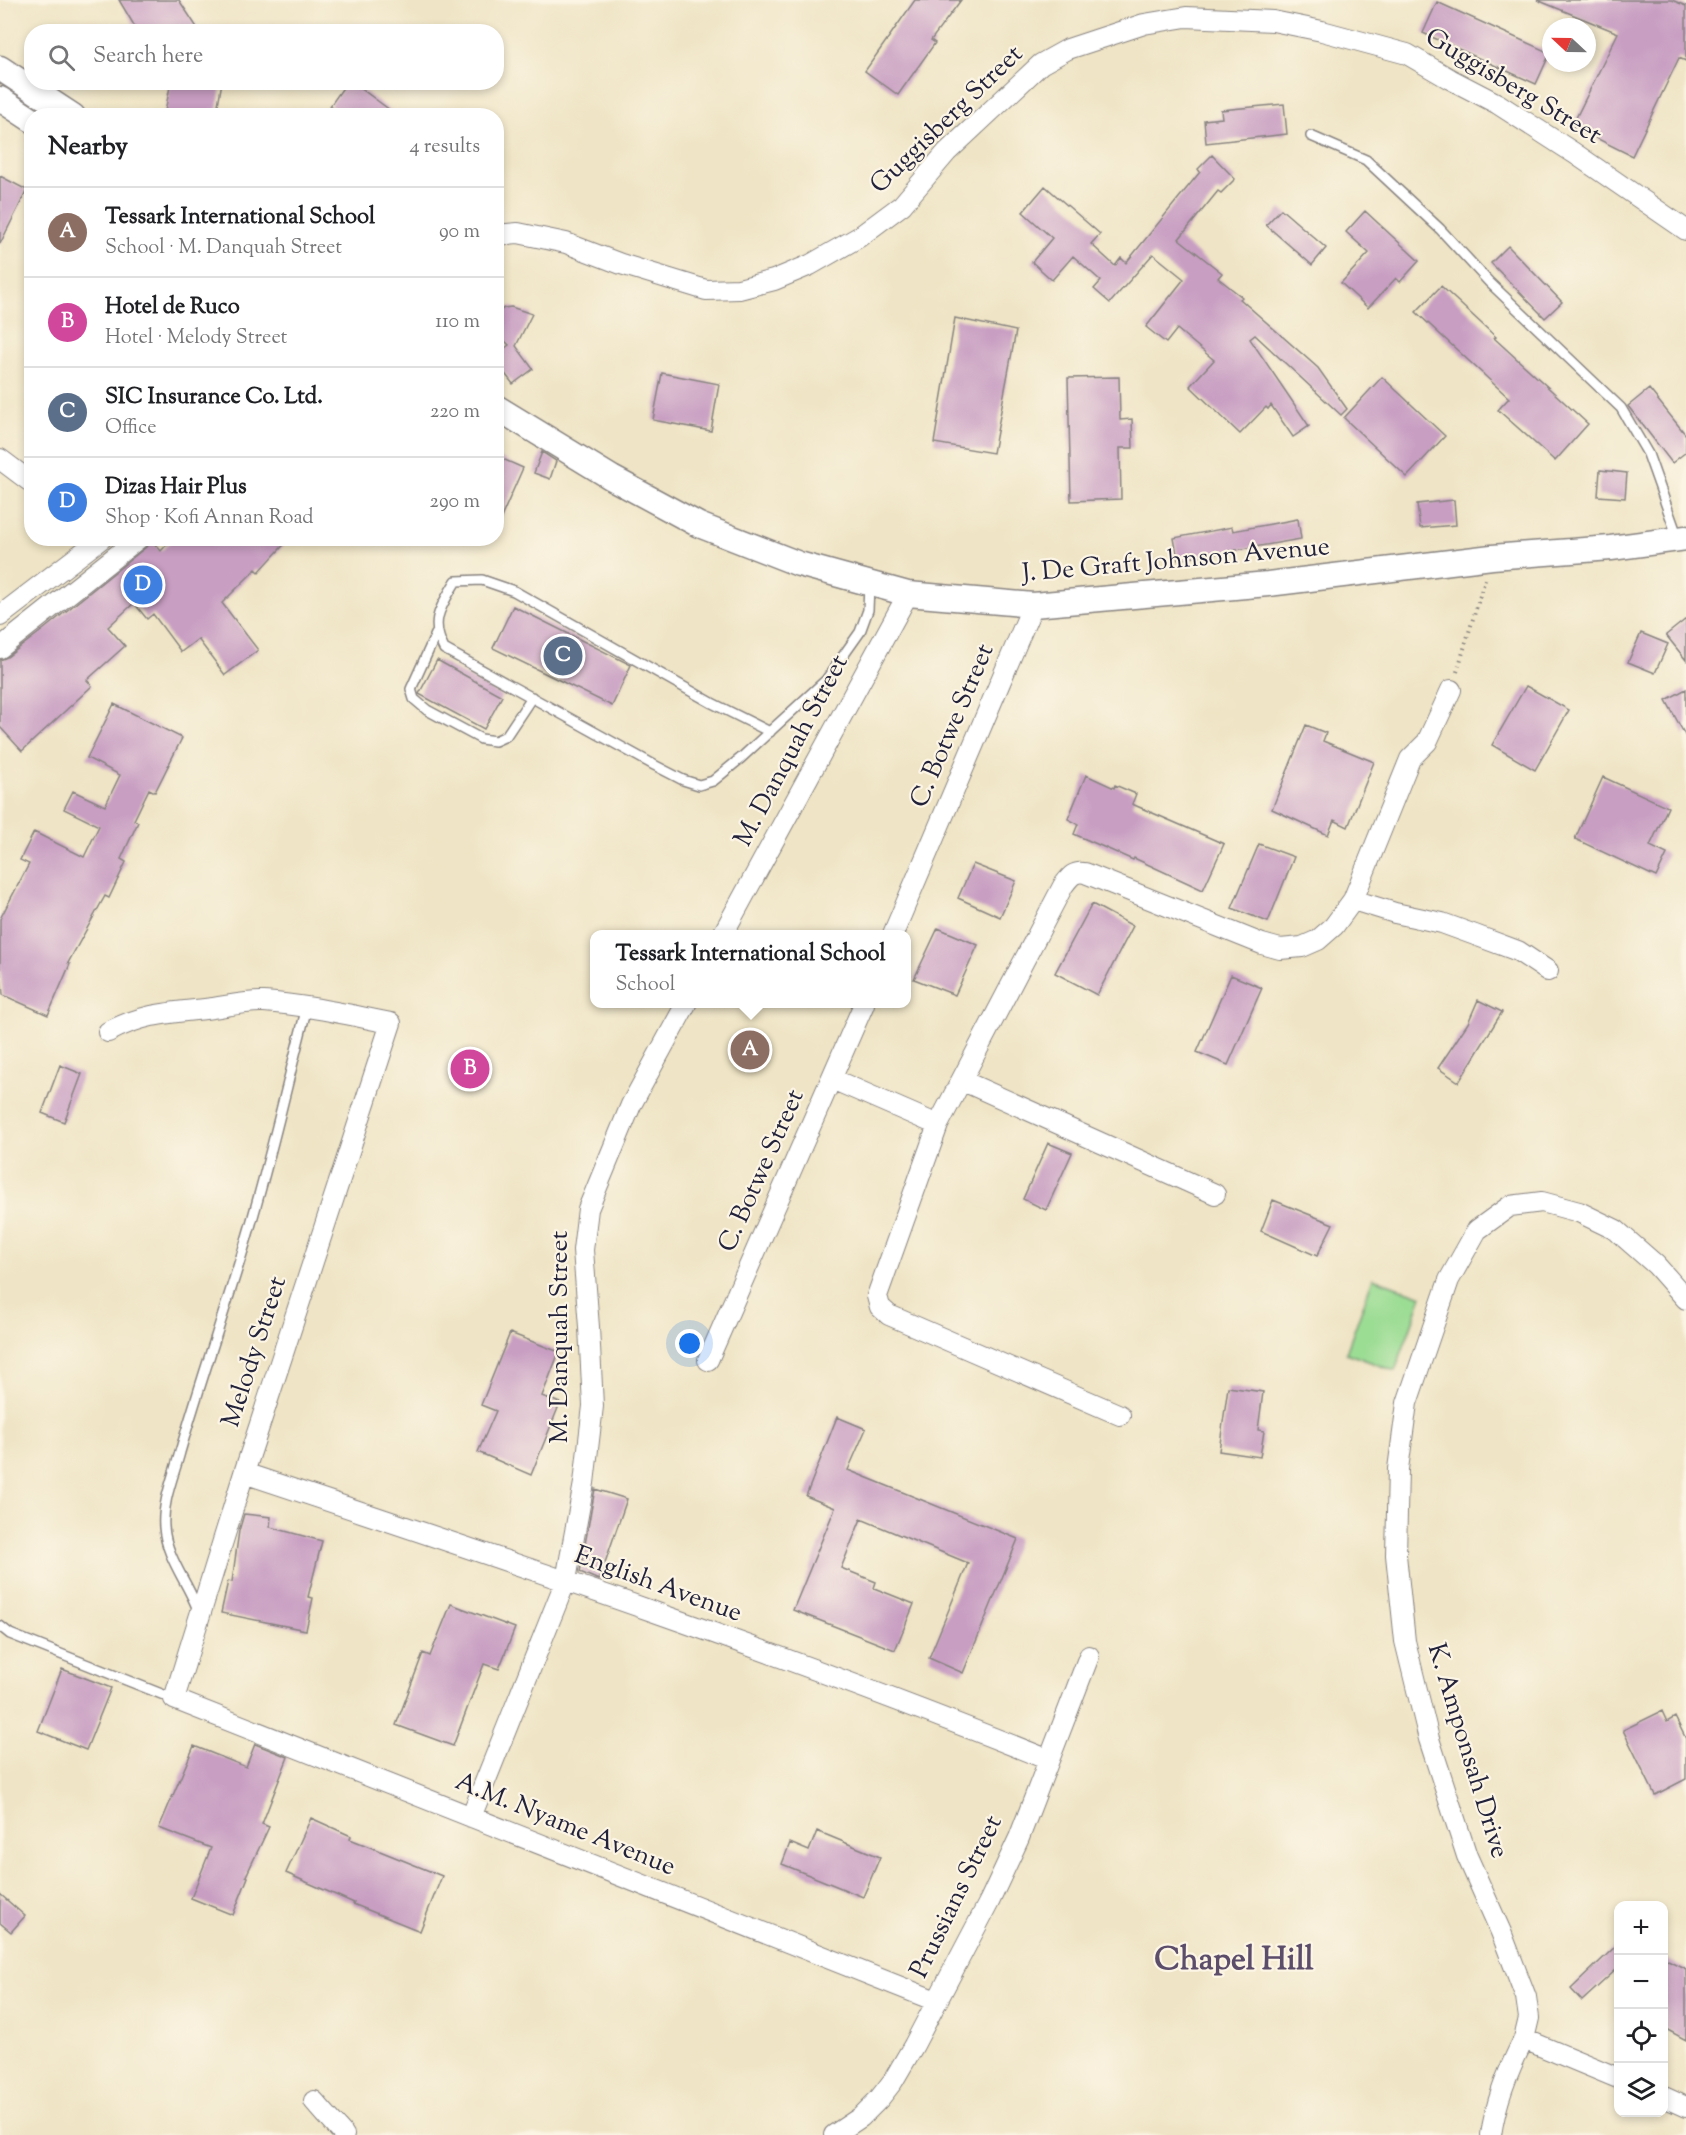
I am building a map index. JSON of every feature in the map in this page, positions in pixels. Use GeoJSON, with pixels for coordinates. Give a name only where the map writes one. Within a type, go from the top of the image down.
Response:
{"type":"FeatureCollection","features":[{"type":"Feature","properties":{"kind":"street","name":"Guggisberg Street"},"geometry":{"type":"LineString","coordinates":[[504,234],[518,233],[566,243],[631,268],[706,290],[739,289],[774,280],[810,265],[860,237],[902,205],[947,153],[1041,64],[1068,49],[1144,24],[1186,17],[1272,21],[1322,31],[1407,54],[1498,104],[1686,230]]}},
{"type":"Feature","properties":{"kind":"street"},"geometry":{"type":"LineString","coordinates":[[0,68],[24,84]]}},
{"type":"Feature","properties":{"kind":"street"},"geometry":{"type":"LineString","coordinates":[[33,90],[61,108]]}},
{"type":"Feature","properties":{"kind":"street"},"geometry":{"type":"LineString","coordinates":[[0,99],[24,115]]}},
{"type":"Feature","properties":{"kind":"street","name":"J. De Graft Johnson Avenue"},"geometry":{"type":"LineString","coordinates":[[504,412],[612,478],[699,525],[799,564],[908,594],[1033,605],[1268,584],[1492,557],[1611,548],[1682,538]]}},
{"type":"Feature","properties":{"kind":"street"},"geometry":{"type":"LineString","coordinates":[[0,459],[24,477]]}},
{"type":"Feature","properties":{"kind":"street"},"geometry":{"type":"LineString","coordinates":[[0,616],[92,546]]}},
{"type":"Feature","properties":{"kind":"street"},"geometry":{"type":"LineString","coordinates":[[0,648],[129,546]]}},
{"type":"Feature","properties":{"kind":"street","name":"M. Danquah Street"},"geometry":{"type":"LineString","coordinates":[[725,930],[908,594]]}},
{"type":"Feature","properties":{"kind":"street","name":"C. Botwe Street"},"geometry":{"type":"LineString","coordinates":[[895,930],[1033,605]]}},
{"type":"Feature","properties":{"kind":"street"},"geometry":{"type":"LineString","coordinates":[[1120,1415],[889,1315],[880,1307],[877,1296],[938,1125],[1063,886],[1077,872],[1085,873],[1262,944],[1280,949],[1302,947],[1318,940],[1334,926],[1353,900],[1410,759],[1427,742],[1451,690]]}},
{"type":"Feature","properties":{"kind":"street"},"geometry":{"type":"LineString","coordinates":[[1353,900],[1475,934],[1518,951],[1548,971]]}},
{"type":"Feature","properties":{"kind":"street"},"geometry":{"type":"LineString","coordinates":[[108,1032],[130,1020],[176,1011],[263,1002],[307,1007]]}},
{"type":"Feature","properties":{"kind":"street","name":"Melody Street"},"geometry":{"type":"LineString","coordinates":[[174,1699],[244,1473],[391,1023],[307,1007]]}},
{"type":"Feature","properties":{"kind":"street","name":"M. Danquah Street"},"geometry":{"type":"LineString","coordinates":[[471,1817],[566,1580],[584,1483],[593,1406],[583,1250],[588,1209],[631,1105],[684,1008]]}},
{"type":"Feature","properties":{"kind":"street","name":"C. Botwe Street"},"geometry":{"type":"LineString","coordinates":[[708,1360],[862,1008]]}},
{"type":"Feature","properties":{"kind":"street"},"geometry":{"type":"LineString","coordinates":[[832,1079],[938,1125]]}},
{"type":"Feature","properties":{"kind":"street"},"geometry":{"type":"LineString","coordinates":[[963,1081],[1215,1194]]}},
{"type":"Feature","properties":{"kind":"street","name":"K. Amponsah Drive"},"geometry":{"type":"LineString","coordinates":[[1491,2135],[1494,2112],[1501,2090],[1524,2039],[1529,2018],[1526,1997],[1501,1932],[1467,1856],[1429,1739],[1405,1641],[1396,1555],[1398,1469],[1407,1403],[1449,1280],[1477,1230],[1510,1206],[1542,1202],[1579,1212],[1616,1230],[1656,1265],[1686,1299]]}},
{"type":"Feature","properties":{"kind":"street","name":"English Avenue"},"geometry":{"type":"LineString","coordinates":[[244,1473],[566,1580],[946,1718],[1049,1760]]}},
{"type":"Feature","properties":{"kind":"street","name":"Prussians Street"},"geometry":{"type":"LineString","coordinates":[[834,2135],[861,2116],[893,2081],[914,2045],[989,1902],[1019,1838],[1089,1656]]}},
{"type":"Feature","properties":{"kind":"street","name":"A.M. Nyame Avenue"},"geometry":{"type":"LineString","coordinates":[[174,1699],[936,2001]]}},
{"type":"Feature","properties":{"kind":"street"},"geometry":{"type":"LineString","coordinates":[[1524,2039],[1614,2076]]}},
{"type":"Feature","properties":{"kind":"street"},"geometry":{"type":"LineString","coordinates":[[1668,2099],[1686,2107]]}},
{"type":"Feature","properties":{"kind":"street"},"geometry":{"type":"LineString","coordinates":[[315,2101],[344,2135]]}},
{"type":"Feature","properties":{"kind":"lane"},"geometry":{"type":"LineString","coordinates":[[1311,136],[1366,160],[1440,229],[1489,282],[1622,408],[1648,454],[1682,538]]}},
{"type":"Feature","properties":{"kind":"lane"},"geometry":{"type":"LineString","coordinates":[[532,697],[506,736],[495,741],[481,739],[427,710],[414,699],[411,689],[436,634],[438,610],[456,581],[482,580],[514,591],[712,703],[770,732]]}},
{"type":"Feature","properties":{"kind":"lane"},"geometry":{"type":"LineString","coordinates":[[436,634],[444,649],[673,775],[699,785],[713,781],[826,680],[860,632],[868,610],[870,583]]}},
{"type":"Feature","properties":{"kind":"lane"},"geometry":{"type":"LineString","coordinates":[[201,1617],[190,1590],[169,1551],[164,1527],[165,1509],[190,1418],[266,1172],[307,1007]]}},
{"type":"Feature","properties":{"kind":"lane"},"geometry":{"type":"LineString","coordinates":[[0,1626],[10,1634],[174,1699]]}},
{"type":"Feature","properties":{"kind":"path"},"geometry":{"type":"LineString","coordinates":[[1451,690],[1492,557]]}},
{"type":"Feature","properties":{"kind":"green space"},"geometry":{"type":"Polygon","coordinates":[[[1373,1278],[1422,1296],[1395,1371],[1346,1353],[1373,1278]]]}},
{"type":"Feature","properties":{"kind":"building"},"geometry":{"type":"Polygon","coordinates":[[[119,0],[179,0],[195,24],[133,24],[119,0]]]}},
{"type":"Feature","properties":{"kind":"building"},"geometry":{"type":"Polygon","coordinates":[[[915,0],[961,0],[931,40],[935,43],[898,95],[865,71],[915,0]]]}},
{"type":"Feature","properties":{"kind":"building"},"geometry":{"type":"Polygon","coordinates":[[[1537,0],[1672,0],[1686,6],[1686,61],[1679,58],[1632,156],[1572,126],[1618,33],[1596,24],[1596,18],[1581,18],[1537,0]]]}},
{"type":"Feature","properties":{"kind":"building"},"geometry":{"type":"Polygon","coordinates":[[[1437,2],[1542,49],[1542,71],[1536,84],[1423,33],[1437,2]]]}},
{"type":"Feature","properties":{"kind":"building"},"geometry":{"type":"Polygon","coordinates":[[[169,90],[221,90],[217,108],[166,108],[169,90]]]}},
{"type":"Feature","properties":{"kind":"building"},"geometry":{"type":"Polygon","coordinates":[[[341,90],[363,90],[387,108],[333,108],[330,106],[341,90]]]}},
{"type":"Feature","properties":{"kind":"building"},"geometry":{"type":"Polygon","coordinates":[[[1284,104],[1287,134],[1206,143],[1204,120],[1222,118],[1221,110],[1284,104]]]}},
{"type":"Feature","properties":{"kind":"building"},"geometry":{"type":"Polygon","coordinates":[[[1212,155],[1235,179],[1221,193],[1218,191],[1179,239],[1222,273],[1218,278],[1242,297],[1240,299],[1318,368],[1347,409],[1341,415],[1255,335],[1250,339],[1309,426],[1293,437],[1271,405],[1268,409],[1266,407],[1240,434],[1190,386],[1214,360],[1177,329],[1166,343],[1146,327],[1184,279],[1153,254],[1110,303],[1094,289],[1101,281],[1073,256],[1052,280],[1032,262],[1052,238],[1023,212],[1045,186],[1100,234],[1091,244],[1115,266],[1121,258],[1126,263],[1200,172],[1198,169],[1212,155]]]}},
{"type":"Feature","properties":{"kind":"building"},"geometry":{"type":"Polygon","coordinates":[[[0,176],[24,188],[24,196],[0,244],[0,176]]]}},
{"type":"Feature","properties":{"kind":"building"},"geometry":{"type":"Polygon","coordinates":[[[1281,209],[1326,248],[1312,265],[1266,225],[1281,209]]]}},
{"type":"Feature","properties":{"kind":"building"},"geometry":{"type":"Polygon","coordinates":[[[1365,211],[1419,261],[1400,282],[1396,278],[1368,308],[1341,283],[1369,253],[1346,232],[1365,211]]]}},
{"type":"Feature","properties":{"kind":"building"},"geometry":{"type":"Polygon","coordinates":[[[1508,246],[1562,302],[1545,318],[1491,263],[1508,246]]]}},
{"type":"Feature","properties":{"kind":"building"},"geometry":{"type":"Polygon","coordinates":[[[1441,286],[1588,424],[1555,461],[1498,410],[1509,398],[1416,312],[1441,286]]]}},
{"type":"Feature","properties":{"kind":"building"},"geometry":{"type":"Polygon","coordinates":[[[511,307],[532,314],[516,346],[533,369],[513,384],[504,372],[504,349],[509,345],[504,340],[504,308],[511,307]]]}},
{"type":"Feature","properties":{"kind":"building"},"geometry":{"type":"Polygon","coordinates":[[[955,318],[1016,331],[993,453],[934,443],[955,318]]]}},
{"type":"Feature","properties":{"kind":"building"},"geometry":{"type":"Polygon","coordinates":[[[662,373],[719,384],[711,431],[653,420],[662,373]]]}},
{"type":"Feature","properties":{"kind":"building"},"geometry":{"type":"Polygon","coordinates":[[[1119,377],[1120,420],[1132,419],[1133,448],[1120,448],[1121,499],[1071,501],[1068,378],[1119,377]]]}},
{"type":"Feature","properties":{"kind":"building"},"geometry":{"type":"Polygon","coordinates":[[[1382,377],[1445,436],[1407,477],[1344,418],[1382,377]]]}},
{"type":"Feature","properties":{"kind":"building"},"geometry":{"type":"Polygon","coordinates":[[[1649,389],[1686,435],[1686,452],[1672,463],[1628,406],[1649,389]]]}},
{"type":"Feature","properties":{"kind":"building"},"geometry":{"type":"Polygon","coordinates":[[[542,452],[556,461],[550,479],[534,473],[542,452]]]}},
{"type":"Feature","properties":{"kind":"building"},"geometry":{"type":"Polygon","coordinates":[[[504,460],[523,468],[504,511],[504,460]]]}},
{"type":"Feature","properties":{"kind":"building"},"geometry":{"type":"Polygon","coordinates":[[[1600,470],[1627,473],[1625,498],[1598,496],[1600,470]]]}},
{"type":"Feature","properties":{"kind":"building"},"geometry":{"type":"Polygon","coordinates":[[[1454,500],[1456,525],[1420,528],[1417,504],[1454,500]]]}},
{"type":"Feature","properties":{"kind":"building"},"geometry":{"type":"Polygon","coordinates":[[[1298,519],[1301,539],[1178,560],[1174,538],[1232,527],[1233,531],[1298,519]]]}},
{"type":"Feature","properties":{"kind":"building"},"geometry":{"type":"Polygon","coordinates":[[[147,546],[156,546],[161,551],[166,546],[283,546],[259,572],[256,569],[222,603],[258,650],[225,675],[198,639],[181,652],[153,614],[147,619],[134,603],[108,627],[125,646],[87,680],[92,686],[22,751],[0,727],[0,660],[44,629],[147,546]]]}},
{"type":"Feature","properties":{"kind":"building"},"geometry":{"type":"Polygon","coordinates":[[[513,606],[631,665],[612,706],[493,648],[513,606]]]}},
{"type":"Feature","properties":{"kind":"building"},"geometry":{"type":"Polygon","coordinates":[[[1686,619],[1686,660],[1666,635],[1686,619]]]}},
{"type":"Feature","properties":{"kind":"building"},"geometry":{"type":"Polygon","coordinates":[[[1641,633],[1668,644],[1655,673],[1628,662],[1641,633]]]}},
{"type":"Feature","properties":{"kind":"building"},"geometry":{"type":"Polygon","coordinates":[[[437,660],[502,696],[484,729],[419,694],[437,660]]]}},
{"type":"Feature","properties":{"kind":"building"},"geometry":{"type":"Polygon","coordinates":[[[1526,686],[1569,710],[1535,770],[1492,745],[1526,686]]]}},
{"type":"Feature","properties":{"kind":"building"},"geometry":{"type":"Polygon","coordinates":[[[1686,689],[1686,737],[1666,700],[1686,689]]]}},
{"type":"Feature","properties":{"kind":"building"},"geometry":{"type":"Polygon","coordinates":[[[114,704],[182,738],[155,792],[149,789],[134,820],[138,822],[121,859],[126,862],[109,898],[105,896],[68,963],[70,964],[48,1015],[3,995],[0,966],[0,919],[29,864],[20,860],[34,832],[84,857],[99,826],[64,809],[73,791],[105,806],[120,775],[87,758],[114,704]]]}},
{"type":"Feature","properties":{"kind":"building"},"geometry":{"type":"Polygon","coordinates":[[[1306,725],[1326,733],[1323,741],[1374,762],[1348,827],[1334,820],[1328,835],[1272,809],[1306,725]]]}},
{"type":"Feature","properties":{"kind":"building"},"geometry":{"type":"Polygon","coordinates":[[[1086,775],[1114,788],[1115,785],[1136,794],[1132,804],[1224,844],[1203,890],[1134,858],[1133,860],[1074,834],[1078,824],[1068,819],[1086,775]]]}},
{"type":"Feature","properties":{"kind":"building"},"geometry":{"type":"Polygon","coordinates":[[[1603,777],[1668,807],[1650,846],[1667,854],[1656,877],[1575,839],[1603,777]]]}},
{"type":"Feature","properties":{"kind":"building"},"geometry":{"type":"Polygon","coordinates":[[[1259,844],[1294,857],[1268,922],[1232,908],[1259,844]]]}},
{"type":"Feature","properties":{"kind":"building"},"geometry":{"type":"Polygon","coordinates":[[[973,864],[1016,881],[1000,917],[958,898],[973,864]]]}},
{"type":"Feature","properties":{"kind":"building"},"geometry":{"type":"Polygon","coordinates":[[[1092,904],[1133,926],[1097,995],[1055,973],[1092,904]]]}},
{"type":"Feature","properties":{"kind":"building"},"geometry":{"type":"Polygon","coordinates":[[[938,928],[978,945],[955,995],[914,979],[938,928]]]}},
{"type":"Feature","properties":{"kind":"building"},"geometry":{"type":"Polygon","coordinates":[[[1231,975],[1262,988],[1228,1065],[1197,1052],[1231,975]]]}},
{"type":"Feature","properties":{"kind":"building"},"geometry":{"type":"Polygon","coordinates":[[[1478,1000],[1502,1012],[1459,1082],[1438,1068],[1468,1023],[1478,1000]]]}},
{"type":"Feature","properties":{"kind":"building"},"geometry":{"type":"Polygon","coordinates":[[[60,1065],[82,1074],[64,1122],[42,1113],[60,1065]]]}},
{"type":"Feature","properties":{"kind":"building"},"geometry":{"type":"Polygon","coordinates":[[[1048,1143],[1072,1153],[1046,1210],[1023,1199],[1048,1143]]]}},
{"type":"Feature","properties":{"kind":"building"},"geometry":{"type":"Polygon","coordinates":[[[1273,1200],[1333,1224],[1317,1256],[1261,1231],[1273,1200]]]}},
{"type":"Feature","properties":{"kind":"building"},"geometry":{"type":"Polygon","coordinates":[[[510,1333],[559,1352],[542,1396],[560,1403],[531,1475],[478,1452],[496,1411],[481,1405],[510,1333]]]}},
{"type":"Feature","properties":{"kind":"building"},"geometry":{"type":"Polygon","coordinates":[[[1228,1387],[1263,1392],[1258,1430],[1264,1431],[1260,1457],[1219,1451],[1228,1387]]]}},
{"type":"Feature","properties":{"kind":"building"},"geometry":{"type":"Polygon","coordinates":[[[837,1417],[866,1429],[848,1470],[1018,1539],[963,1673],[929,1658],[968,1563],[861,1519],[841,1568],[876,1582],[874,1588],[914,1604],[895,1650],[793,1610],[835,1508],[806,1496],[837,1417]]]}},
{"type":"Feature","properties":{"kind":"building"},"geometry":{"type":"Polygon","coordinates":[[[595,1489],[627,1499],[599,1580],[580,1572],[595,1489]]]}},
{"type":"Feature","properties":{"kind":"building"},"geometry":{"type":"Polygon","coordinates":[[[244,1514],[271,1517],[270,1527],[322,1541],[308,1597],[313,1598],[306,1630],[221,1613],[228,1581],[232,1582],[239,1531],[244,1514]]]}},
{"type":"Feature","properties":{"kind":"building"},"geometry":{"type":"Polygon","coordinates":[[[451,1604],[515,1628],[499,1669],[484,1664],[453,1746],[396,1725],[423,1653],[430,1656],[451,1604]]]}},
{"type":"Feature","properties":{"kind":"building"},"geometry":{"type":"Polygon","coordinates":[[[62,1669],[111,1688],[86,1750],[38,1731],[62,1669]]]}},
{"type":"Feature","properties":{"kind":"building"},"geometry":{"type":"Polygon","coordinates":[[[1662,1711],[1667,1722],[1675,1717],[1686,1739],[1686,1779],[1655,1795],[1623,1730],[1662,1711]]]}},
{"type":"Feature","properties":{"kind":"building"},"geometry":{"type":"Polygon","coordinates":[[[255,1744],[288,1757],[262,1824],[269,1827],[246,1876],[248,1877],[233,1915],[191,1898],[211,1848],[159,1828],[194,1746],[246,1767],[255,1744]]]}},
{"type":"Feature","properties":{"kind":"building"},"geometry":{"type":"Polygon","coordinates":[[[311,1818],[351,1836],[350,1839],[442,1876],[420,1931],[353,1904],[286,1873],[311,1818]]]}},
{"type":"Feature","properties":{"kind":"building"},"geometry":{"type":"Polygon","coordinates":[[[817,1831],[880,1857],[863,1897],[782,1864],[790,1843],[809,1851],[817,1831]]]}},
{"type":"Feature","properties":{"kind":"building"},"geometry":{"type":"Polygon","coordinates":[[[0,1894],[25,1916],[11,1932],[0,1923],[0,1894]]]}},
{"type":"Feature","properties":{"kind":"building"},"geometry":{"type":"Polygon","coordinates":[[[1614,1948],[1614,1972],[1582,2001],[1571,1989],[1614,1948]]]}},
{"type":"Feature","properties":{"kind":"building"},"geometry":{"type":"Polygon","coordinates":[[[1668,1960],[1686,1969],[1686,2040],[1668,2030],[1668,1960]]]}},
{"type":"Feature","properties":{"kind":"place","name":"Dizas Hair Plus"},"geometry":{"type":"Point","coordinates":[143,585]}},
{"type":"Feature","properties":{"kind":"place","name":"SIC Insurance Co. Ltd."},"geometry":{"type":"Point","coordinates":[563,656]}},
{"type":"Feature","properties":{"kind":"place","name":"Tessark International School"},"geometry":{"type":"Point","coordinates":[750,1050]}},
{"type":"Feature","properties":{"kind":"place","name":"Hotel de Ruco"},"geometry":{"type":"Point","coordinates":[470,1069]}},
{"type":"Feature","properties":{"kind":"district","name":"Chapel Hill"},"geometry":{"type":"Point","coordinates":[1234,1961]}}]}
